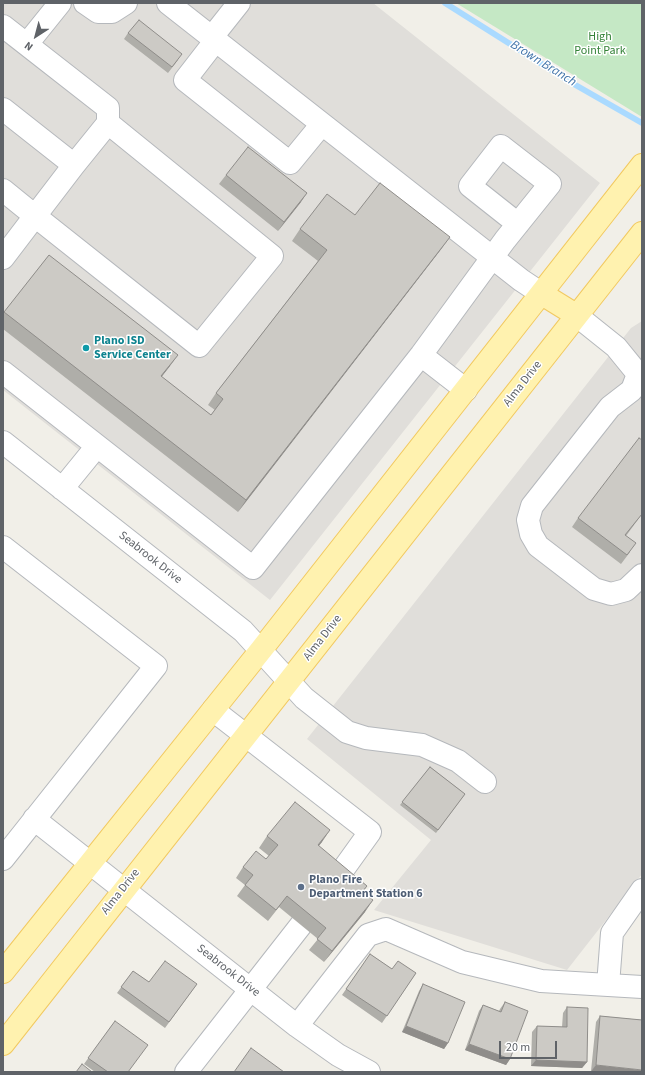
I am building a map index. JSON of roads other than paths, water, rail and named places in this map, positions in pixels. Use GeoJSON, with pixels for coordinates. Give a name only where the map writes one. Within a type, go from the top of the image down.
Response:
{"type":"FeatureCollection","features":[{"type":"Feature","properties":{"kind":"main road"},"geometry":{"type":"LineString","coordinates":[[3,972],[213,710],[542,294],[642,165]]}},
{"type":"Feature","properties":{"kind":"main road","name":"Alma Drive"},"geometry":{"type":"LineString","coordinates":[[3,1044],[123,889],[642,233]]}},
{"type":"Feature","properties":{"kind":"main road"},"geometry":{"type":"LineString","coordinates":[[542,294],[576,315]]}},
{"type":"Feature","properties":{"kind":"street"},"geometry":{"type":"LineString","coordinates":[[27,44],[60,3]]}},
{"type":"Feature","properties":{"kind":"street"},"geometry":{"type":"LineString","coordinates":[[85,3],[98,12],[112,12],[126,3]]}},
{"type":"Feature","properties":{"kind":"street"},"geometry":{"type":"LineString","coordinates":[[168,3],[521,280],[542,294]]}},
{"type":"Feature","properties":{"kind":"street"},"geometry":{"type":"LineString","coordinates":[[239,3],[185,80],[290,163],[322,124]]}},
{"type":"Feature","properties":{"kind":"street"},"geometry":{"type":"LineString","coordinates":[[3,26],[108,108],[108,123],[3,258]]}},
{"type":"Feature","properties":{"kind":"street"},"geometry":{"type":"LineString","coordinates":[[3,109],[74,165]]}},
{"type":"Feature","properties":{"kind":"street"},"geometry":{"type":"LineString","coordinates":[[3,190],[199,346],[272,256],[108,123]]}},
{"type":"Feature","properties":{"kind":"street"},"geometry":{"type":"LineString","coordinates":[[3,372],[253,568],[421,355],[518,224]]}},
{"type":"Feature","properties":{"kind":"street"},"geometry":{"type":"LineString","coordinates":[[576,315],[616,347],[638,383],[605,414],[532,506],[528,520],[531,534],[538,546],[594,589],[611,594],[626,590],[642,575]]}},
{"type":"Feature","properties":{"kind":"street"},"geometry":{"type":"LineString","coordinates":[[421,355],[466,390]]}},
{"type":"Feature","properties":{"kind":"street","name":"Seabrook Drive"},"geometry":{"type":"LineString","coordinates":[[3,442],[229,620],[242,631],[304,698],[347,732],[366,738],[422,745],[458,761],[485,782]]}},
{"type":"Feature","properties":{"kind":"street"},"geometry":{"type":"LineString","coordinates":[[62,489],[97,446]]}},
{"type":"Feature","properties":{"kind":"street"},"geometry":{"type":"LineString","coordinates":[[3,547],[156,666],[3,858]]}},
{"type":"Feature","properties":{"kind":"street"},"geometry":{"type":"LineString","coordinates":[[213,710],[370,832],[337,878]]}},
{"type":"Feature","properties":{"kind":"street","name":"Seabrook Drive"},"geometry":{"type":"LineString","coordinates":[[34,819],[297,1026],[338,1055],[369,1072]]}},
{"type":"Feature","properties":{"kind":"street"},"geometry":{"type":"LineString","coordinates":[[608,985],[612,933],[642,890]]}},
{"type":"Feature","properties":{"kind":"street"},"geometry":{"type":"LineString","coordinates":[[186,1072],[301,925]]}},
{"type":"Feature","properties":{"kind":"street"},"geometry":{"type":"LineString","coordinates":[[297,1026],[368,935],[386,929],[462,962],[541,981],[642,988]]}},
{"type":"Feature","properties":{"kind":"waterway","name":"Brown Branch"},"geometry":{"type":"LineString","coordinates":[[445,3],[572,83],[642,123]]}},
{"type":"Feature","properties":{"kind":"place","name":"Plano ISD Service Center"},"geometry":{"type":"Point","coordinates":[86,348]}},
{"type":"Feature","properties":{"kind":"place","name":"Plano Fire Department Station 6"},"geometry":{"type":"Point","coordinates":[301,887]}},
{"type":"Feature","properties":{"kind":"park label","name":"High Point Park"},"geometry":{"type":"Point","coordinates":[600,44]}}]}
